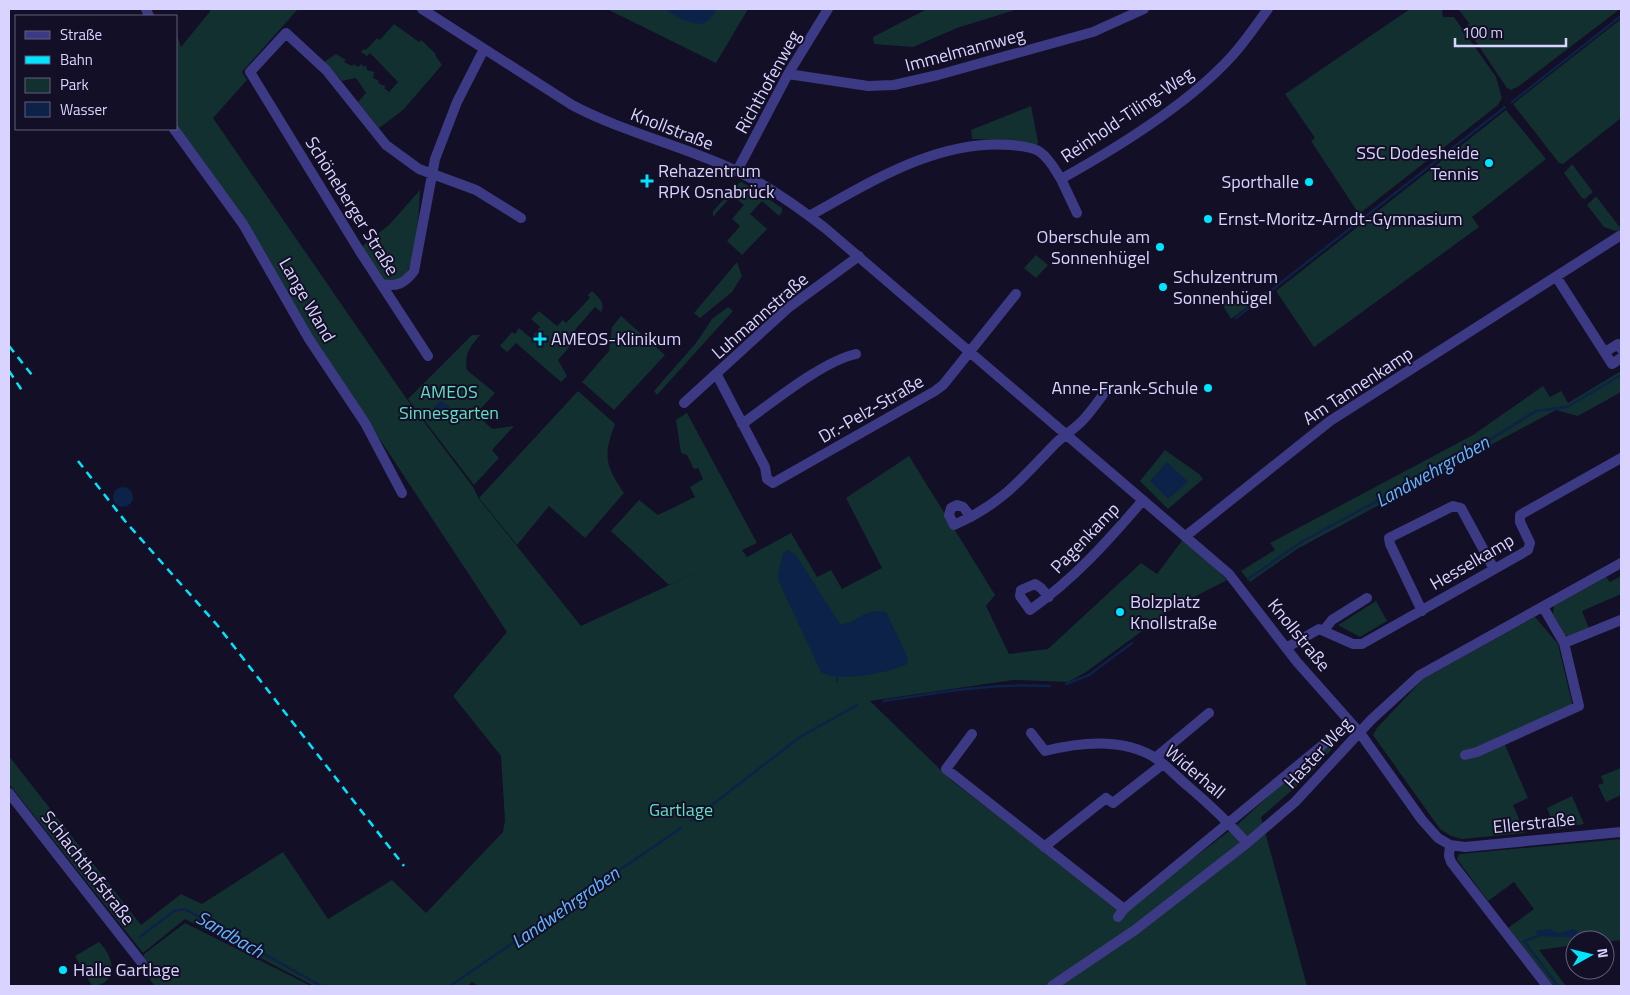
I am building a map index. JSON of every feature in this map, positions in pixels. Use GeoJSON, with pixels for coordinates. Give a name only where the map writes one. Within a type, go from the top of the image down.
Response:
{"type":"FeatureCollection","features":[{"type":"Feature","properties":{"kind":"street","name":"Knollstraße"},"geometry":{"type":"LineString","coordinates":[[422,9],[572,105],[596,118],[737,171],[759,182],[809,216],[859,256],[969,352],[1187,535],[1234,579],[1286,648],[1360,733],[1422,820],[1438,838],[1450,845]]}},
{"type":"Feature","properties":{"kind":"street","name":"Richthofenweg"},"geometry":{"type":"LineString","coordinates":[[737,171],[788,74],[828,9]]}},
{"type":"Feature","properties":{"kind":"street","name":"Immelmannweg"},"geometry":{"type":"LineString","coordinates":[[788,74],[868,86],[894,85],[938,75],[1093,32],[1144,9]]}},
{"type":"Feature","properties":{"kind":"street","name":"Reinhold-Tiling-Weg"},"geometry":{"type":"LineString","coordinates":[[1061,179],[1093,162],[1204,83],[1231,57],[1268,9]]}},
{"type":"Feature","properties":{"kind":"street","name":"Schöneberger Straße"},"geometry":{"type":"LineString","coordinates":[[428,356],[381,284],[250,72],[286,33],[326,70],[386,145],[419,169],[431,173]]}},
{"type":"Feature","properties":{"kind":"street"},"geometry":{"type":"LineString","coordinates":[[381,284],[393,286],[406,282],[414,272],[431,173],[457,102],[484,49]]}},
{"type":"Feature","properties":{"kind":"street","name":"Lange Wand"},"geometry":{"type":"LineString","coordinates":[[175,130],[243,224],[309,339],[364,423],[402,493]]}},
{"type":"Feature","properties":{"kind":"street","name":"Reinhold-Tiling-Weg"},"geometry":{"type":"LineString","coordinates":[[809,216],[923,158],[971,145],[999,144],[1038,151],[1048,158],[1061,179],[1077,213]]}},
{"type":"Feature","properties":{"kind":"street"},"geometry":{"type":"LineString","coordinates":[[431,173],[476,190],[521,218]]}},
{"type":"Feature","properties":{"kind":"street","name":"Am Tannenkamp"},"geometry":{"type":"LineString","coordinates":[[1187,535],[1330,421],[1621,236]]}},
{"type":"Feature","properties":{"kind":"street","name":"Luhmannstraße"},"geometry":{"type":"LineString","coordinates":[[684,403],[788,308],[859,256]]}},
{"type":"Feature","properties":{"kind":"street"},"geometry":{"type":"LineString","coordinates":[[1557,278],[1612,364],[1621,358]]}},
{"type":"Feature","properties":{"kind":"street"},"geometry":{"type":"LineString","coordinates":[[969,352],[1016,294]]}},
{"type":"Feature","properties":{"kind":"street"},"geometry":{"type":"LineString","coordinates":[[1605,352],[1618,344],[1621,349]]}},
{"type":"Feature","properties":{"kind":"street","name":"Dr.-Pelz-Straße"},"geometry":{"type":"LineString","coordinates":[[742,424],[765,467],[767,479],[773,483],[935,391],[943,385],[969,352]]}},
{"type":"Feature","properties":{"kind":"street"},"geometry":{"type":"LineString","coordinates":[[716,375],[742,424],[791,389],[843,357],[856,354]]}},
{"type":"Feature","properties":{"kind":"street"},"geometry":{"type":"LineString","coordinates":[[971,517],[1013,489],[1066,434],[1083,420],[1107,389]]}},
{"type":"Feature","properties":{"kind":"street","name":"Hesselkamp"},"geometry":{"type":"LineString","coordinates":[[1324,630],[1353,644],[1362,644],[1528,550],[1530,543],[1520,522],[1520,516],[1621,458]]}},
{"type":"Feature","properties":{"kind":"street","name":"Pagenkamp"},"geometry":{"type":"LineString","coordinates":[[1049,597],[1100,550],[1143,500]]}},
{"type":"Feature","properties":{"kind":"street"},"geometry":{"type":"LineString","coordinates":[[1422,610],[1390,544],[1389,538],[1453,506],[1461,508],[1494,569]]}},
{"type":"Feature","properties":{"kind":"street","name":"Haster Weg"},"geometry":{"type":"LineString","coordinates":[[1052,986],[1151,918],[1247,843],[1295,802],[1360,733],[1420,675],[1621,564]]}},
{"type":"Feature","properties":{"kind":"street"},"geometry":{"type":"LineString","coordinates":[[1286,648],[1312,631],[1324,630],[1332,620],[1367,598]]}},
{"type":"Feature","properties":{"kind":"street"},"geometry":{"type":"LineString","coordinates":[[1465,755],[1477,752],[1579,706],[1564,643],[1543,607]]}},
{"type":"Feature","properties":{"kind":"street"},"geometry":{"type":"LineString","coordinates":[[1564,643],[1621,620]]}},
{"type":"Feature","properties":{"kind":"street"},"geometry":{"type":"LineString","coordinates":[[1044,848],[1106,798],[1113,803],[1208,713]]}},
{"type":"Feature","properties":{"kind":"street","name":"Widerhall"},"geometry":{"type":"LineString","coordinates":[[1031,733],[1045,751],[1070,744],[1100,743],[1122,746],[1159,761],[1229,823],[1247,843]]}},
{"type":"Feature","properties":{"kind":"street","name":"Haster Weg"},"geometry":{"type":"LineString","coordinates":[[972,734],[946,769],[1121,913],[1330,740]]}},
{"type":"Feature","properties":{"kind":"street","name":"Schlachthofstraße"},"geometry":{"type":"LineString","coordinates":[[9,793],[142,962]]}},
{"type":"Feature","properties":{"kind":"street","name":"Ellerstraße"},"geometry":{"type":"LineString","coordinates":[[1450,845],[1465,847],[1621,832]]}},
{"type":"Feature","properties":{"kind":"street"},"geometry":{"type":"LineString","coordinates":[[1450,845],[1449,856],[1451,862],[1547,986]]}},
{"type":"Feature","properties":{"kind":"green space","name":"Gartlage"},"geometry":{"type":"Polygon","coordinates":[[[212,9],[298,9],[242,72],[247,80],[213,118],[406,398],[473,487],[479,499],[581,626],[719,562],[669,585],[611,531],[639,500],[658,515],[695,497],[690,487],[703,479],[698,468],[694,469],[687,455],[681,453],[676,420],[687,413],[757,543],[742,550],[747,557],[791,533],[817,577],[831,570],[842,589],[882,568],[846,498],[909,456],[995,595],[986,606],[1009,654],[1048,649],[1141,563],[1157,574],[1184,538],[1227,580],[1175,607],[1086,672],[1068,682],[1013,680],[870,701],[952,781],[1123,912],[1237,825],[1327,743],[1332,749],[1307,777],[1261,817],[1307,986],[478,986],[472,982],[468,986],[314,986],[185,919],[143,953],[9,784],[9,756],[141,925],[181,894],[202,904],[283,852],[328,919],[392,880],[426,913],[503,832],[505,820],[501,756],[453,696],[507,632],[305,326],[178,129],[178,38],[181,47],[212,9]]]}},
{"type":"Feature","properties":{"kind":"green space"},"geometry":{"type":"Polygon","coordinates":[[[607,9],[748,9],[716,63],[607,9]]]}},
{"type":"Feature","properties":{"kind":"green space"},"geometry":{"type":"Polygon","coordinates":[[[927,9],[1018,9],[957,28],[913,47],[874,44],[873,37],[927,9]]]}},
{"type":"Feature","properties":{"kind":"green space"},"geometry":{"type":"Polygon","coordinates":[[[1410,9],[1439,9],[1442,10],[1443,17],[1454,17],[1496,77],[1502,98],[1498,105],[1359,214],[1311,141],[1315,138],[1285,94],[1410,9]]]}},
{"type":"Feature","properties":{"kind":"green space"},"geometry":{"type":"Polygon","coordinates":[[[1458,9],[1620,9],[1519,86],[1511,90],[1507,88],[1466,27],[1469,23],[1458,9]]]}},
{"type":"Feature","properties":{"kind":"green space"},"geometry":{"type":"Polygon","coordinates":[[[1621,19],[1621,118],[1563,164],[1559,163],[1513,104],[1621,19]]]}},
{"type":"Feature","properties":{"kind":"green space"},"geometry":{"type":"Polygon","coordinates":[[[394,24],[419,42],[421,40],[436,54],[442,65],[403,110],[379,128],[358,102],[366,93],[356,78],[342,81],[324,62],[336,54],[346,60],[344,62],[352,66],[354,64],[358,67],[361,64],[364,67],[366,65],[367,70],[374,72],[373,78],[378,80],[379,84],[386,86],[384,88],[389,92],[398,82],[370,53],[367,56],[361,52],[364,49],[366,50],[377,38],[380,40],[394,24]]]}},
{"type":"Feature","properties":{"kind":"green space"},"geometry":{"type":"Polygon","coordinates":[[[1031,106],[1038,142],[1037,146],[1019,141],[972,139],[971,130],[1031,106]]]}},
{"type":"Feature","properties":{"kind":"green space"},"geometry":{"type":"Polygon","coordinates":[[[1506,110],[1546,159],[1472,217],[1479,227],[1314,347],[1276,291],[1506,110]]]}},
{"type":"Feature","properties":{"kind":"green space"},"geometry":{"type":"Polygon","coordinates":[[[1572,164],[1593,192],[1585,199],[1582,198],[1564,173],[1572,164]]]}},
{"type":"Feature","properties":{"kind":"green space"},"geometry":{"type":"Polygon","coordinates":[[[742,182],[782,208],[782,212],[779,216],[762,201],[750,214],[767,229],[742,255],[727,241],[740,226],[732,219],[744,205],[732,195],[713,217],[713,211],[742,182]]]}},
{"type":"Feature","properties":{"kind":"green space"},"geometry":{"type":"Polygon","coordinates":[[[420,190],[417,236],[408,269],[403,279],[382,281],[361,247],[389,225],[420,190]]]}},
{"type":"Feature","properties":{"kind":"green space"},"geometry":{"type":"Polygon","coordinates":[[[1596,196],[1621,229],[1616,231],[1604,227],[1587,205],[1596,196]]]}},
{"type":"Feature","properties":{"kind":"green space"},"geometry":{"type":"Polygon","coordinates":[[[1036,255],[1048,265],[1036,278],[1024,268],[1036,255]]]}},
{"type":"Feature","properties":{"kind":"green space"},"geometry":{"type":"Polygon","coordinates":[[[737,262],[742,276],[732,292],[700,318],[694,313],[737,262]]]}},
{"type":"Feature","properties":{"kind":"green space"},"geometry":{"type":"Polygon","coordinates":[[[592,291],[601,300],[603,306],[601,312],[595,307],[575,330],[580,335],[558,360],[567,376],[561,382],[516,343],[507,352],[500,346],[512,332],[515,334],[519,328],[531,338],[540,327],[531,319],[539,311],[557,326],[563,320],[566,323],[590,298],[588,295],[592,291]]]}},
{"type":"Feature","properties":{"kind":"green space"},"geometry":{"type":"Polygon","coordinates":[[[1269,291],[1231,319],[1218,297],[1240,300],[1269,291]]]}},
{"type":"Feature","properties":{"kind":"green space"},"geometry":{"type":"Polygon","coordinates":[[[728,307],[733,311],[657,395],[654,391],[696,343],[712,319],[728,307]]]}},
{"type":"Feature","properties":{"kind":"green space"},"geometry":{"type":"Polygon","coordinates":[[[621,316],[665,355],[614,410],[582,382],[609,351],[612,327],[621,316]]]}},
{"type":"Feature","properties":{"kind":"green space","name":"AMEOS Sinnesgarten"},"geometry":{"type":"Polygon","coordinates":[[[472,335],[480,335],[473,343],[466,359],[467,370],[495,393],[476,414],[492,429],[514,426],[492,450],[499,458],[474,485],[408,399],[472,335]]]}},
{"type":"Feature","properties":{"kind":"green space"},"geometry":{"type":"Polygon","coordinates":[[[1621,371],[1621,392],[1578,416],[1556,410],[1297,549],[1250,582],[1241,571],[1275,550],[1270,543],[1473,435],[1543,386],[1550,397],[1561,391],[1568,403],[1621,371]]]}},
{"type":"Feature","properties":{"kind":"green space"},"geometry":{"type":"Polygon","coordinates":[[[578,391],[615,424],[609,444],[608,460],[613,475],[624,493],[585,538],[549,506],[517,545],[479,498],[578,391]]]}},
{"type":"Feature","properties":{"kind":"green space"},"geometry":{"type":"Polygon","coordinates":[[[1165,450],[1199,474],[1203,479],[1168,509],[1140,481],[1165,450]]]}},
{"type":"Feature","properties":{"kind":"green space"},"geometry":{"type":"Polygon","coordinates":[[[1621,576],[1621,594],[1582,611],[1590,631],[1572,638],[1565,635],[1553,614],[1554,606],[1606,577],[1610,582],[1621,576]]]}},
{"type":"Feature","properties":{"kind":"green space"},"geometry":{"type":"Polygon","coordinates":[[[1376,601],[1387,621],[1360,637],[1338,625],[1376,601]]]}},
{"type":"Feature","properties":{"kind":"green space"},"geometry":{"type":"Polygon","coordinates":[[[1535,617],[1558,644],[1573,707],[1502,738],[1528,798],[1513,805],[1525,833],[1462,839],[1451,836],[1440,829],[1373,735],[1377,728],[1423,679],[1535,617]]]}},
{"type":"Feature","properties":{"kind":"green space"},"geometry":{"type":"Polygon","coordinates":[[[1621,768],[1621,795],[1606,802],[1598,785],[1604,783],[1601,776],[1621,768]]]}},
{"type":"Feature","properties":{"kind":"green space"},"geometry":{"type":"Polygon","coordinates":[[[1572,796],[1584,824],[1556,830],[1547,808],[1572,796]]]}},
{"type":"Feature","properties":{"kind":"green space"},"geometry":{"type":"Polygon","coordinates":[[[1621,839],[1621,940],[1615,941],[1615,930],[1565,930],[1565,946],[1539,950],[1566,986],[1552,986],[1508,928],[1534,909],[1514,882],[1488,901],[1457,859],[1459,854],[1621,839]]]}},
{"type":"Feature","properties":{"kind":"green space"},"geometry":{"type":"Polygon","coordinates":[[[185,923],[311,986],[155,986],[141,968],[144,954],[185,923]]]}},
{"type":"Feature","properties":{"kind":"green space"},"geometry":{"type":"Polygon","coordinates":[[[99,942],[108,955],[112,969],[107,980],[92,986],[75,956],[99,942]]]}},
{"type":"Feature","properties":{"kind":"water"},"geometry":{"type":"Polygon","coordinates":[[[666,9],[717,9],[707,22],[697,23],[679,18],[666,9]]]}},
{"type":"Feature","properties":{"kind":"water"},"geometry":{"type":"Polygon","coordinates":[[[440,401],[449,406],[452,415],[449,418],[439,418],[434,413],[434,407],[440,401]]]}},
{"type":"Feature","properties":{"kind":"water"},"geometry":{"type":"Polygon","coordinates":[[[1167,462],[1188,482],[1168,499],[1150,481],[1167,462]]]}},
{"type":"Feature","properties":{"kind":"water"},"geometry":{"type":"Polygon","coordinates":[[[123,487],[130,490],[133,497],[130,504],[123,507],[116,504],[113,497],[116,490],[123,487]]]}},
{"type":"Feature","properties":{"kind":"water"},"geometry":{"type":"Polygon","coordinates":[[[788,550],[796,555],[840,624],[846,624],[872,612],[886,612],[908,658],[907,664],[889,671],[864,676],[839,677],[821,672],[779,582],[778,574],[783,553],[788,550]]]}},
{"type":"Feature","properties":{"kind":"water"},"geometry":{"type":"Polygon","coordinates":[[[1550,929],[1558,933],[1565,931],[1565,937],[1538,936],[1536,931],[1550,929]]]}},
{"type":"Feature","properties":{"kind":"waterway"},"geometry":{"type":"LineString","coordinates":[[1512,102],[1621,16]]}},
{"type":"Feature","properties":{"kind":"waterway"},"geometry":{"type":"LineString","coordinates":[[1236,318],[1505,107]]}},
{"type":"Feature","properties":{"kind":"waterway","name":"Landwehrgraben"},"geometry":{"type":"LineString","coordinates":[[1248,579],[1303,541],[1483,444],[1536,411],[1567,407],[1621,375]]}},
{"type":"Feature","properties":{"kind":"waterway","name":"Landwehrgraben"},"geometry":{"type":"LineString","coordinates":[[1066,684],[1089,675],[1132,643]]}},
{"type":"Feature","properties":{"kind":"waterway"},"geometry":{"type":"LineString","coordinates":[[837,673],[837,681]]}},
{"type":"Feature","properties":{"kind":"waterway","name":"Landwehrgraben"},"geometry":{"type":"LineString","coordinates":[[884,701],[987,687],[1050,686]]}},
{"type":"Feature","properties":{"kind":"waterway","name":"Landwehrgraben"},"geometry":{"type":"LineString","coordinates":[[691,821],[800,737],[857,705]]}},
{"type":"Feature","properties":{"kind":"waterway","name":"Landwehrgraben"},"geometry":{"type":"LineString","coordinates":[[450,986],[681,828]]}},
{"type":"Feature","properties":{"kind":"waterway","name":"Sandbach"},"geometry":{"type":"LineString","coordinates":[[140,937],[174,911],[185,909],[321,986]]}},
{"type":"Feature","properties":{"kind":"waterway"},"geometry":{"type":"LineString","coordinates":[[1538,936],[1524,941],[1558,986]]}},
{"type":"Feature","properties":{"kind":"railway"},"geometry":{"type":"LineString","coordinates":[[9,346],[32,375]]}},
{"type":"Feature","properties":{"kind":"railway"},"geometry":{"type":"LineString","coordinates":[[9,371],[23,392]]}},
{"type":"Feature","properties":{"kind":"railway"},"geometry":{"type":"LineString","coordinates":[[78,461],[125,521],[218,626],[404,866]]}},
{"type":"Feature","properties":{"kind":"place","name":"SSC Dodesheide Tennis"},"geometry":{"type":"Point","coordinates":[1489,163]}},
{"type":"Feature","properties":{"kind":"place","name":"Rehazentrum RPK Osnabrück"},"geometry":{"type":"Point","coordinates":[647,181]}},
{"type":"Feature","properties":{"kind":"place","name":"Sporthalle"},"geometry":{"type":"Point","coordinates":[1309,182]}},
{"type":"Feature","properties":{"kind":"place","name":"Ernst-Moritz-Arndt-Gymnasium"},"geometry":{"type":"Point","coordinates":[1208,219]}},
{"type":"Feature","properties":{"kind":"place","name":"Oberschule am Sonnenhügel"},"geometry":{"type":"Point","coordinates":[1160,247]}},
{"type":"Feature","properties":{"kind":"place","name":"Schulzentrum Sonnenhügel"},"geometry":{"type":"Point","coordinates":[1163,287]}},
{"type":"Feature","properties":{"kind":"place","name":"AMEOS-Klinikum"},"geometry":{"type":"Point","coordinates":[540,339]}},
{"type":"Feature","properties":{"kind":"place","name":"Anne-Frank-Schule"},"geometry":{"type":"Point","coordinates":[1208,388]}},
{"type":"Feature","properties":{"kind":"place","name":"Bolzplatz Knollstraße"},"geometry":{"type":"Point","coordinates":[1120,612]}},
{"type":"Feature","properties":{"kind":"place","name":"Halle Gartlage"},"geometry":{"type":"Point","coordinates":[63,970]}}]}
